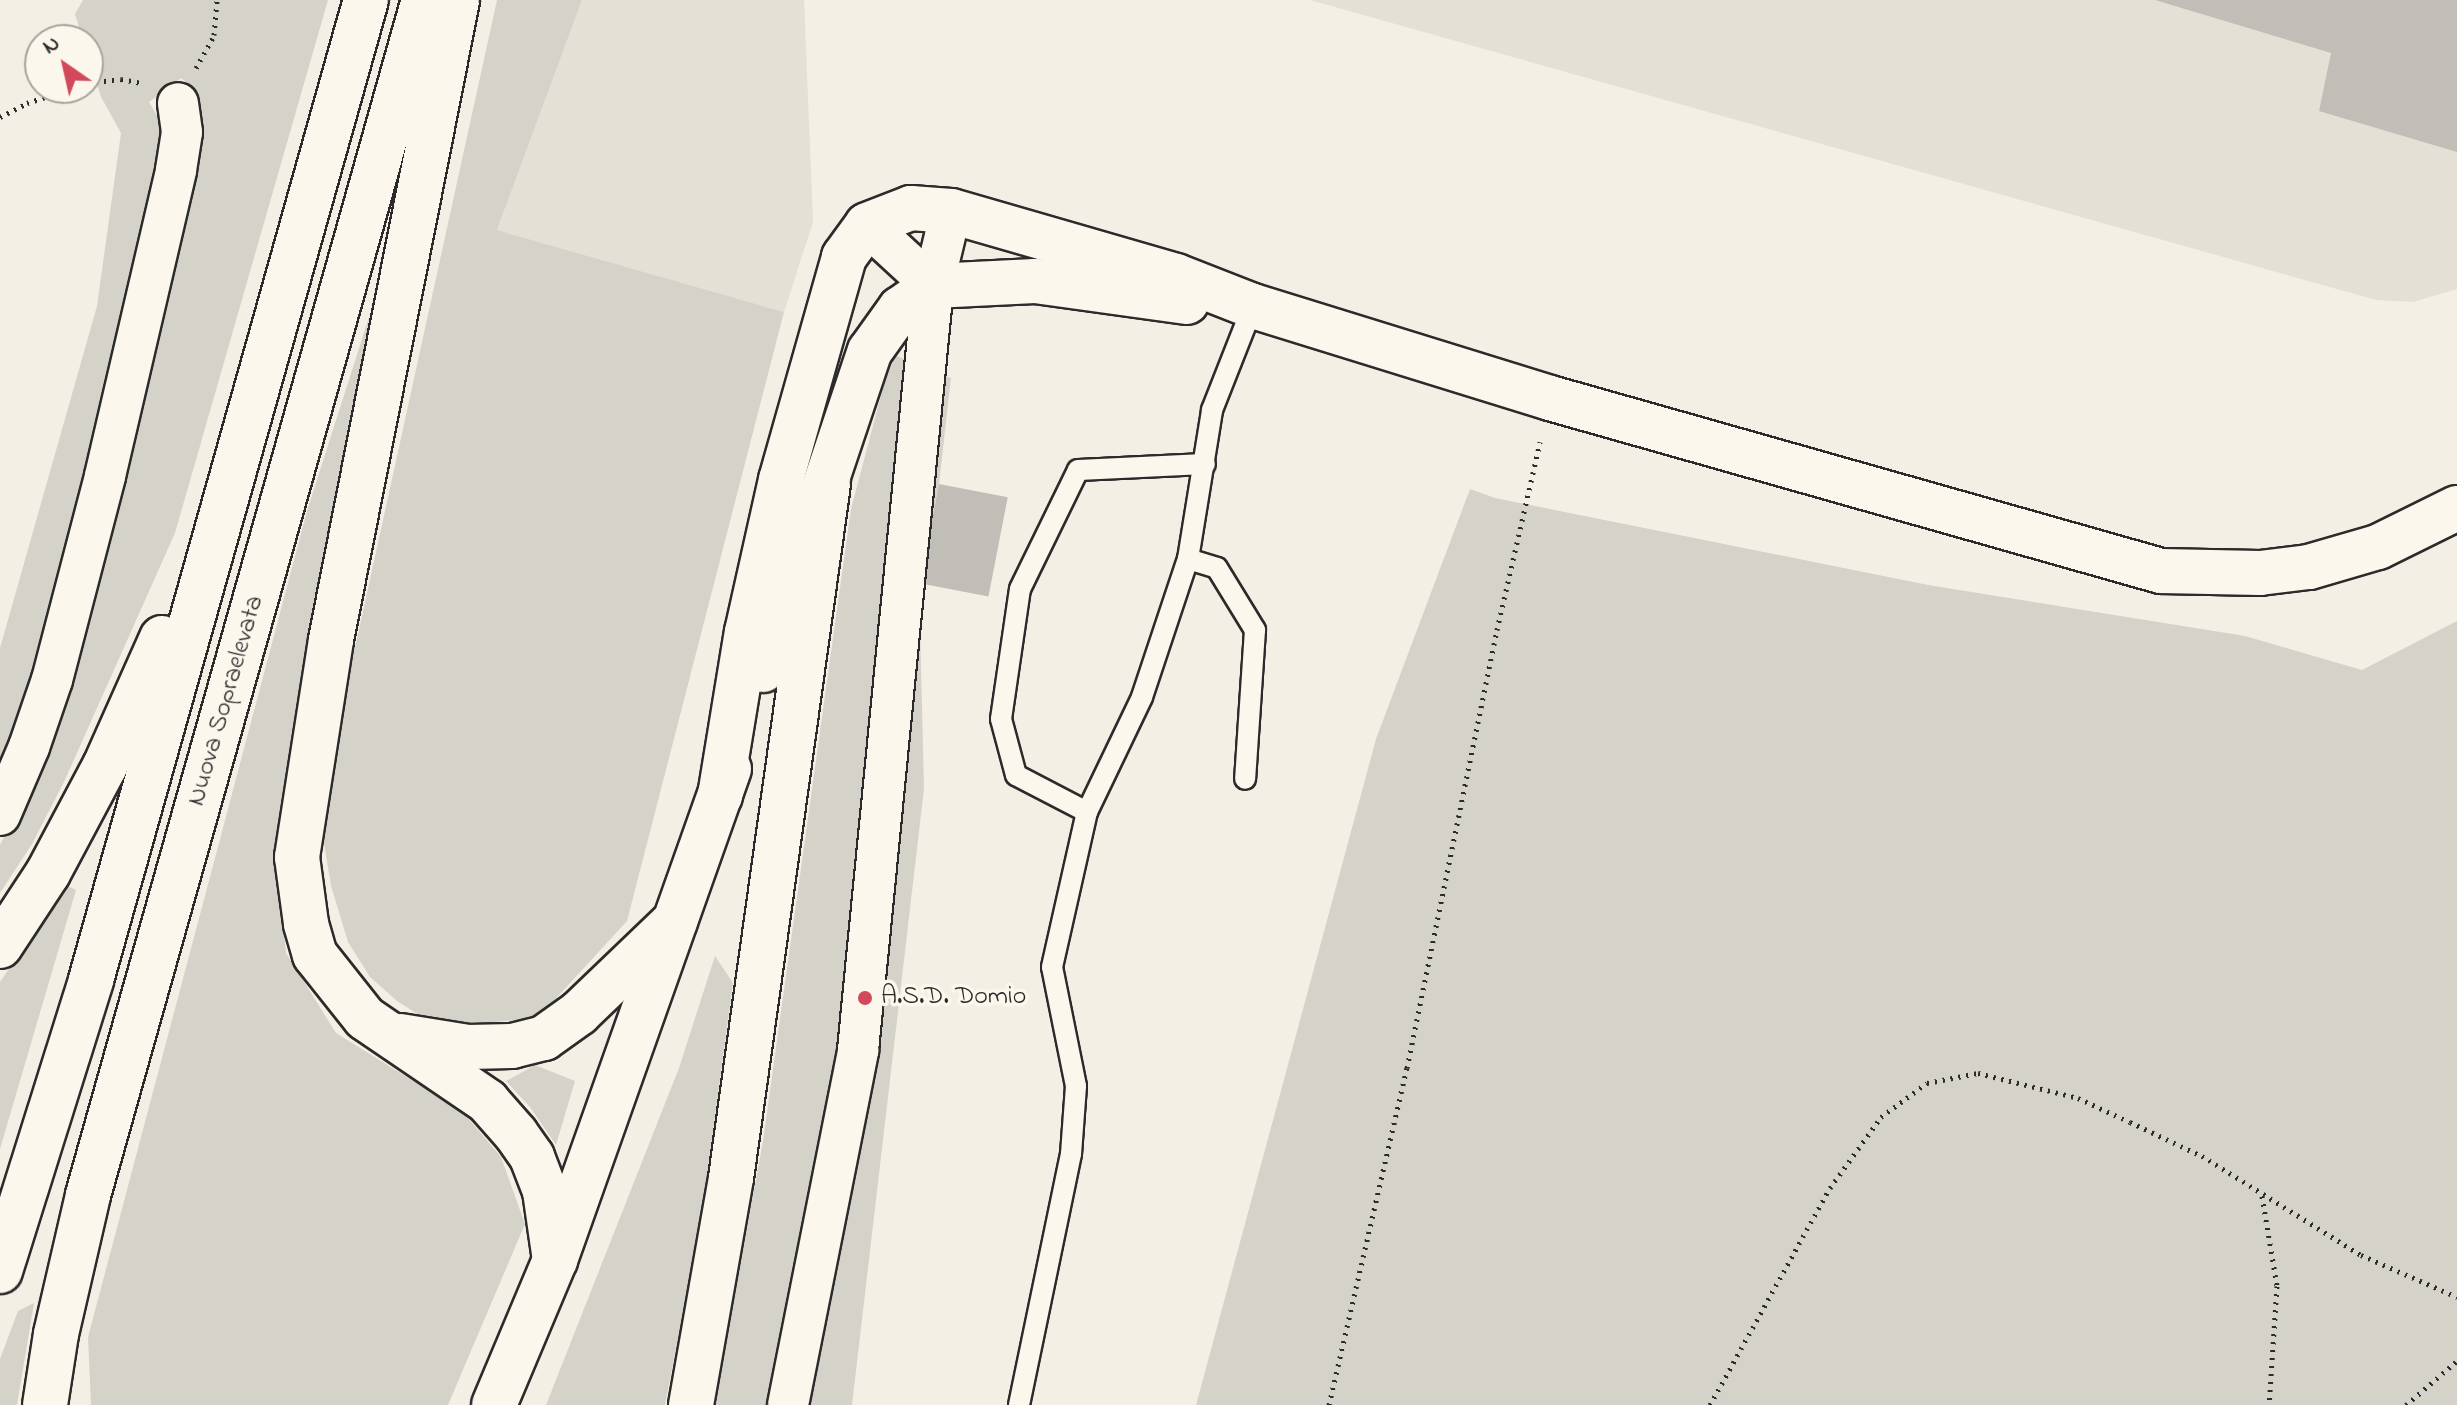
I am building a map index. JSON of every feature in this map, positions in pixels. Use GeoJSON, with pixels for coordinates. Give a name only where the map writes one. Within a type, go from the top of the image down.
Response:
{"type":"FeatureCollection","features":[{"type":"Feature","properties":{"kind":"main road"},"geometry":{"type":"LineString","coordinates":[[0,1271],[91,980],[366,0]]}},
{"type":"Feature","properties":{"kind":"main road","name":"Nuova Sopraelevata"},"geometry":{"type":"LineString","coordinates":[[45,1405],[56,1334],[88,1195],[424,0]]}},
{"type":"Feature","properties":{"kind":"main road"},"geometry":{"type":"LineString","coordinates":[[457,0],[331,640],[297,857],[306,924],[315,955],[365,1018],[487,1101],[516,1134],[532,1157],[545,1191],[555,1260]]}},
{"type":"Feature","properties":{"kind":"main road"},"geometry":{"type":"LineString","coordinates":[[720,796],[747,632],[781,480],[844,257],[867,225],[911,208],[951,211],[1176,276],[1253,306],[1550,398],[2161,571],[2260,573],[2309,567],[2378,547],[2455,507]]}},
{"type":"Feature","properties":{"kind":"main road"},"geometry":{"type":"LineString","coordinates":[[494,1405],[555,1260],[720,796],[870,351],[900,309],[933,286],[1035,281],[1177,302],[1253,306]]}},
{"type":"Feature","properties":{"kind":"main road"},"geometry":{"type":"LineString","coordinates":[[691,1405],[733,1163],[828,483]]}},
{"type":"Feature","properties":{"kind":"main road"},"geometry":{"type":"LineString","coordinates":[[0,946],[48,873],[105,766],[221,508]]}},
{"type":"Feature","properties":{"kind":"main road"},"geometry":{"type":"LineString","coordinates":[[389,1034],[468,1047],[512,1046],[544,1038],[579,1013],[675,921]]}},
{"type":"Feature","properties":{"kind":"street"},"geometry":{"type":"LineString","coordinates":[[0,815],[29,747],[52,680],[105,476],[176,170],[182,132],[178,103]]}},
{"type":"Feature","properties":{"kind":"street"},"geometry":{"type":"LineString","coordinates":[[788,1405],[858,1050],[933,286],[951,211]]}},
{"type":"Feature","properties":{"kind":"street"},"geometry":{"type":"LineString","coordinates":[[867,225],[933,286]]}},
{"type":"Feature","properties":{"kind":"lane"},"geometry":{"type":"LineString","coordinates":[[1019,1405],[1071,1154],[1076,1086],[1052,967],[1087,812],[1142,697],[1188,559],[1212,410],[1253,306]]}},
{"type":"Feature","properties":{"kind":"lane"},"geometry":{"type":"LineString","coordinates":[[1087,812],[1016,775],[1001,719],[1020,589],[1078,470],[1205,464]]}},
{"type":"Feature","properties":{"kind":"lane"},"geometry":{"type":"LineString","coordinates":[[1188,559],[1217,568],[1255,630],[1245,779]]}},
{"type":"Feature","properties":{"kind":"path"},"geometry":{"type":"LineString","coordinates":[[104,81],[121,79],[158,86],[178,103],[214,35],[217,0]]}},
{"type":"Feature","properties":{"kind":"path"},"geometry":{"type":"LineString","coordinates":[[0,117],[25,104]]}},
{"type":"Feature","properties":{"kind":"path"},"geometry":{"type":"LineString","coordinates":[[1329,1405],[1407,1068],[1497,630],[1550,398]]}},
{"type":"Feature","properties":{"kind":"path"},"geometry":{"type":"LineString","coordinates":[[1710,1405],[1830,1188],[1881,1117],[1927,1083],[1978,1073],[2078,1098],[2202,1156],[2361,1255],[2457,1297]]}},
{"type":"Feature","properties":{"kind":"path"},"geometry":{"type":"LineString","coordinates":[[2262,1195],[2277,1286],[2269,1405]]}},
{"type":"Feature","properties":{"kind":"path"},"geometry":{"type":"LineString","coordinates":[[2406,1405],[2457,1361]]}},
{"type":"Feature","properties":{"kind":"shaded area"},"geometry":{"type":"Polygon","coordinates":[[[83,0],[328,0],[175,533],[64,782],[32,844],[0,893],[0,845],[9,828],[175,231],[200,107],[198,92],[181,78],[149,102],[162,124],[164,149],[41,661],[0,784],[0,648],[97,306],[121,133],[104,102],[104,24],[78,24],[75,14],[83,0]]]}},
{"type":"Feature","properties":{"kind":"shaded area"},"geometry":{"type":"Polygon","coordinates":[[[497,0],[582,0],[497,230],[784,312],[627,921],[538,1018],[438,1027],[397,1001],[370,977],[348,942],[331,886],[323,837],[326,791],[342,707],[497,0]]]}},
{"type":"Feature","properties":{"kind":"shaded area"},"geometry":{"type":"Polygon","coordinates":[[[582,0],[804,0],[813,222],[784,312],[497,230],[582,0]]]}},
{"type":"Feature","properties":{"kind":"shaded area"},"geometry":{"type":"Polygon","coordinates":[[[1310,0],[2457,0],[2457,289],[2413,302],[2376,300],[1310,0]]]}},
{"type":"Feature","properties":{"kind":"shaded area"},"geometry":{"type":"Polygon","coordinates":[[[370,314],[275,844],[286,953],[336,1033],[463,1112],[501,1157],[525,1224],[448,1405],[91,1405],[88,1337],[307,511],[370,314]]]}},
{"type":"Feature","properties":{"kind":"shaded area"},"geometry":{"type":"Polygon","coordinates":[[[892,354],[951,378],[939,484],[919,583],[924,789],[852,1405],[715,1405],[763,1141],[851,509],[892,354]]]}},
{"type":"Feature","properties":{"kind":"shaded area"},"geometry":{"type":"Polygon","coordinates":[[[1470,489],[1495,498],[1928,585],[2245,636],[2362,670],[2457,621],[2457,1405],[1196,1405],[1376,739],[1470,489]]]}},
{"type":"Feature","properties":{"kind":"shaded area"},"geometry":{"type":"Polygon","coordinates":[[[66,885],[76,890],[0,1149],[0,982],[66,885]]]}},
{"type":"Feature","properties":{"kind":"shaded area"},"geometry":{"type":"Polygon","coordinates":[[[715,956],[733,983],[702,1213],[665,1405],[546,1405],[679,1068],[715,956]]]}},
{"type":"Feature","properties":{"kind":"shaded area"},"geometry":{"type":"Polygon","coordinates":[[[535,1065],[575,1081],[556,1145],[530,1107],[506,1081],[535,1065]]]}},
{"type":"Feature","properties":{"kind":"shaded area"},"geometry":{"type":"Polygon","coordinates":[[[34,1303],[17,1405],[0,1405],[0,1359],[18,1311],[34,1303]]]}},
{"type":"Feature","properties":{"kind":"building"},"geometry":{"type":"Polygon","coordinates":[[[2155,0],[2457,0],[2457,152],[2319,111],[2331,53],[2155,0]]]}},
{"type":"Feature","properties":{"kind":"building"},"geometry":{"type":"Polygon","coordinates":[[[939,484],[1008,497],[988,597],[920,583],[939,484]]]}},
{"type":"Feature","properties":{"kind":"place","name":"A.S.D. Domio"},"geometry":{"type":"Point","coordinates":[865,998]}}]}
